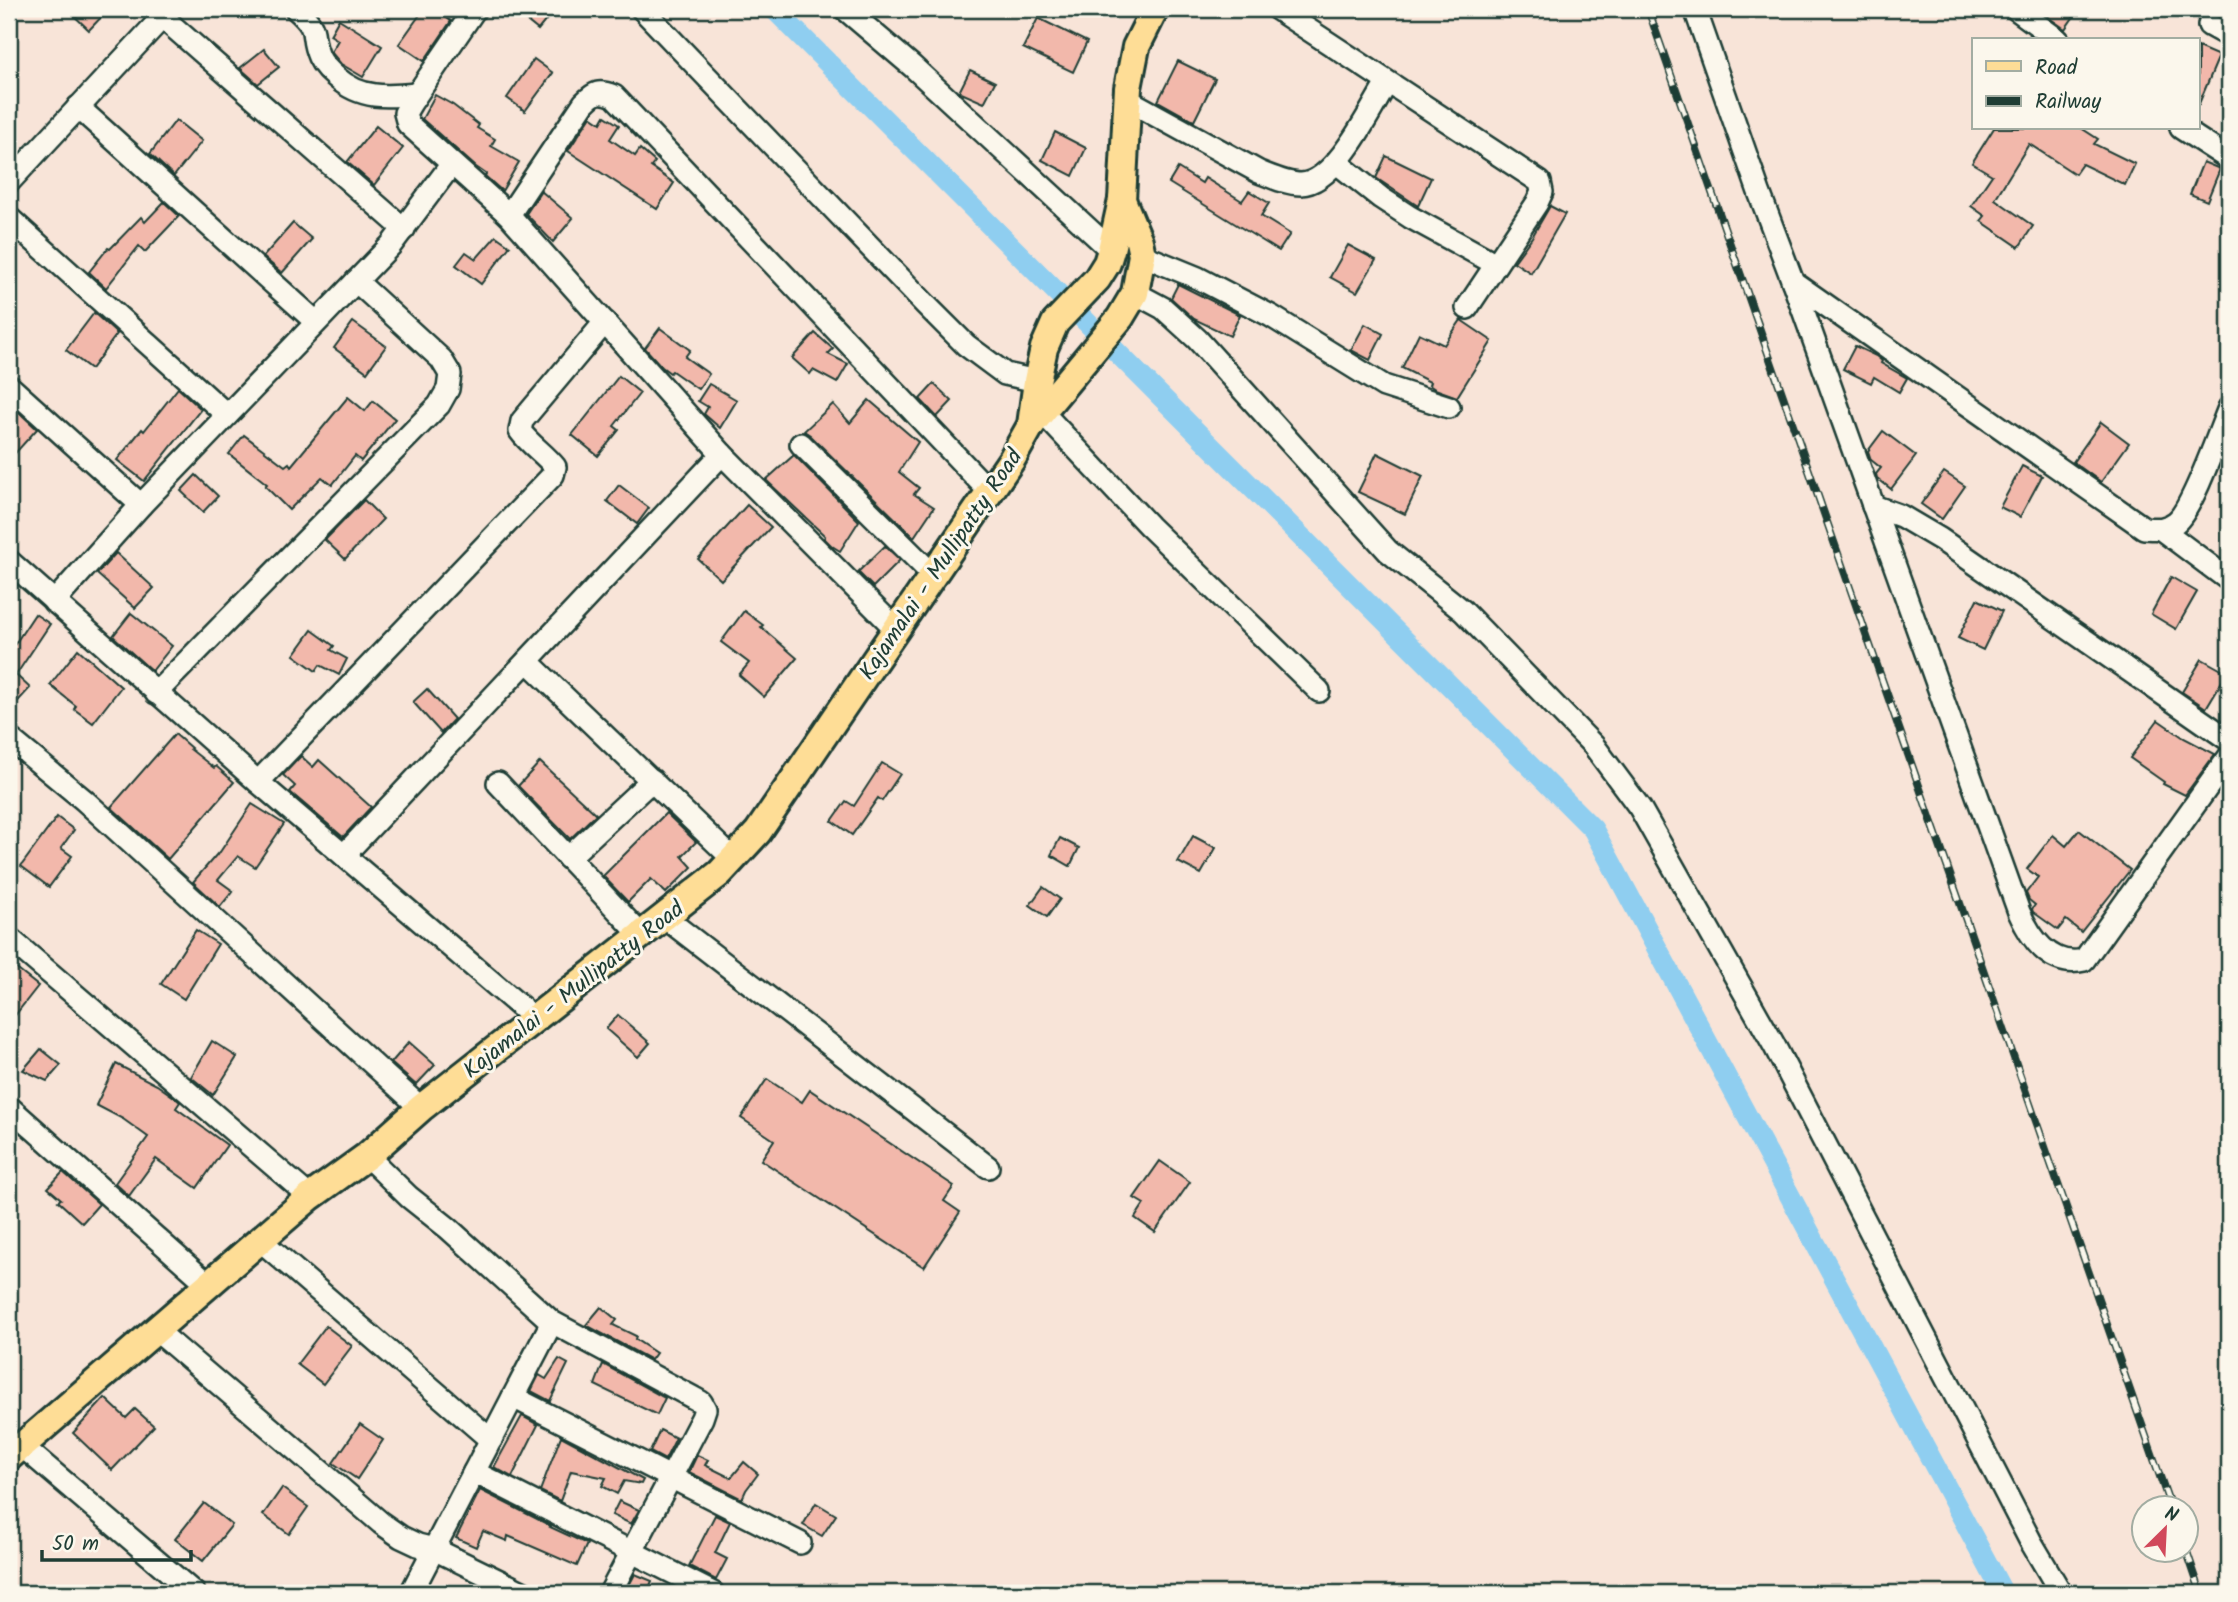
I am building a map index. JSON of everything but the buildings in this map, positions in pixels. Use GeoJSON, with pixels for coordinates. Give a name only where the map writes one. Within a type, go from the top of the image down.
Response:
{"type":"FeatureCollection","features":[{"type":"Feature","properties":{"kind":"main road","name":"Kajamalai - Mullipatty Road"},"geometry":{"type":"LineString","coordinates":[[1037,419],[1037,381],[1044,348],[1055,323],[1097,279],[1111,250],[1122,200],[1126,99],[1136,47],[1155,9]]}},
{"type":"Feature","properties":{"kind":"main road","name":"Kajamalai - Mullipatty Road"},"geometry":{"type":"LineString","coordinates":[[15,1451],[310,1197],[367,1156],[421,1108],[720,873],[758,832],[1037,419],[1090,351],[1120,318],[1135,293],[1142,255],[1122,200]]}},
{"type":"Feature","properties":{"kind":"street"},"geometry":{"type":"LineString","coordinates":[[296,9],[314,27],[319,56],[327,70],[345,85],[363,94],[384,97],[416,94]]}},
{"type":"Feature","properties":{"kind":"street"},"geometry":{"type":"LineString","coordinates":[[475,9],[416,94],[405,113],[408,124],[509,215],[722,454],[896,629]]}},
{"type":"Feature","properties":{"kind":"street"},"geometry":{"type":"LineString","coordinates":[[642,9],[966,345],[1005,374],[1037,381]]}},
{"type":"Feature","properties":{"kind":"street"},"geometry":{"type":"LineString","coordinates":[[845,9],[912,66],[1111,250]]}},
{"type":"Feature","properties":{"kind":"street"},"geometry":{"type":"LineString","coordinates":[[1277,9],[1540,182],[1542,192],[1537,203],[1467,308]]}},
{"type":"Feature","properties":{"kind":"street"},"geometry":{"type":"LineString","coordinates":[[1695,9],[2019,912],[2028,933],[2042,949],[2071,963],[2084,960],[2229,757]]}},
{"type":"Feature","properties":{"kind":"street"},"geometry":{"type":"LineString","coordinates":[[2016,9],[2055,38]]}},
{"type":"Feature","properties":{"kind":"street"},"geometry":{"type":"LineString","coordinates":[[9,181],[166,13],[404,229]]}},
{"type":"Feature","properties":{"kind":"street"},"geometry":{"type":"LineString","coordinates":[[2209,25],[2229,36]]}},
{"type":"Feature","properties":{"kind":"street"},"geometry":{"type":"LineString","coordinates":[[1126,99],[1259,172],[1283,181],[1303,184],[1321,178],[1337,163],[1387,83]]}},
{"type":"Feature","properties":{"kind":"street"},"geometry":{"type":"LineString","coordinates":[[509,215],[584,103],[594,93],[602,91],[614,96],[989,492]]}},
{"type":"Feature","properties":{"kind":"street"},"geometry":{"type":"LineString","coordinates":[[78,107],[316,323]]}},
{"type":"Feature","properties":{"kind":"street"},"geometry":{"type":"LineString","coordinates":[[2184,130],[2229,159]]}},
{"type":"Feature","properties":{"kind":"street"},"geometry":{"type":"LineString","coordinates":[[1337,163],[1410,217],[1496,264]]}},
{"type":"Feature","properties":{"kind":"street"},"geometry":{"type":"LineString","coordinates":[[54,602],[141,505],[404,229],[451,165]]}},
{"type":"Feature","properties":{"kind":"street"},"geometry":{"type":"LineString","coordinates":[[9,218],[227,415]]}},
{"type":"Feature","properties":{"kind":"street"},"geometry":{"type":"LineString","coordinates":[[1142,255],[1198,278],[1271,316],[1384,386],[1449,407]]}},
{"type":"Feature","properties":{"kind":"street"},"geometry":{"type":"LineString","coordinates":[[156,693],[439,405],[448,389],[450,374],[440,359],[356,281]]}},
{"type":"Feature","properties":{"kind":"street"},"geometry":{"type":"LineString","coordinates":[[1793,282],[2144,528],[2168,526],[2188,508],[2221,453],[2229,408]]}},
{"type":"Feature","properties":{"kind":"street"},"geometry":{"type":"LineString","coordinates":[[1135,293],[1163,308],[1180,323],[1388,551],[1463,611],[1517,664],[1594,746],[1640,808],[1774,1045],[2031,1542],[2061,1593]]}},
{"type":"Feature","properties":{"kind":"street"},"geometry":{"type":"LineString","coordinates":[[258,782],[553,475],[555,467],[520,431],[522,421],[605,322]]}},
{"type":"Feature","properties":{"kind":"street"},"geometry":{"type":"LineString","coordinates":[[9,386],[141,505]]}},
{"type":"Feature","properties":{"kind":"street"},"geometry":{"type":"LineString","coordinates":[[1037,419],[1319,691]]}},
{"type":"Feature","properties":{"kind":"street"},"geometry":{"type":"LineString","coordinates":[[800,444],[933,575]]}},
{"type":"Feature","properties":{"kind":"street"},"geometry":{"type":"LineString","coordinates":[[344,855],[722,454]]}},
{"type":"Feature","properties":{"kind":"street"},"geometry":{"type":"LineString","coordinates":[[1873,506],[1917,524],[2229,740]]}},
{"type":"Feature","properties":{"kind":"street"},"geometry":{"type":"LineString","coordinates":[[2168,526],[2182,546],[2229,580]]}},
{"type":"Feature","properties":{"kind":"street"},"geometry":{"type":"LineString","coordinates":[[9,561],[258,782],[535,1019]]}},
{"type":"Feature","properties":{"kind":"street"},"geometry":{"type":"LineString","coordinates":[[527,661],[733,859]]}},
{"type":"Feature","properties":{"kind":"street"},"geometry":{"type":"LineString","coordinates":[[9,738],[84,800],[421,1108]]}},
{"type":"Feature","properties":{"kind":"street"},"geometry":{"type":"LineString","coordinates":[[568,858],[652,780]]}},
{"type":"Feature","properties":{"kind":"street"},"geometry":{"type":"LineString","coordinates":[[498,783],[641,935]]}},
{"type":"Feature","properties":{"kind":"street"},"geometry":{"type":"LineString","coordinates":[[664,917],[988,1167]]}},
{"type":"Feature","properties":{"kind":"street"},"geometry":{"type":"LineString","coordinates":[[9,938],[310,1197]]}},
{"type":"Feature","properties":{"kind":"street"},"geometry":{"type":"LineString","coordinates":[[9,1107],[208,1284]]}},
{"type":"Feature","properties":{"kind":"street"},"geometry":{"type":"LineString","coordinates":[[367,1156],[409,1197],[448,1228],[552,1322],[701,1402],[705,1409],[610,1593]]}},
{"type":"Feature","properties":{"kind":"street"},"geometry":{"type":"LineString","coordinates":[[260,1240],[491,1440]]}},
{"type":"Feature","properties":{"kind":"street"},"geometry":{"type":"LineString","coordinates":[[411,1593],[552,1322]]}},
{"type":"Feature","properties":{"kind":"street"},"geometry":{"type":"LineString","coordinates":[[156,1330],[380,1523],[418,1545],[434,1549],[524,1593]]}},
{"type":"Feature","properties":{"kind":"street"},"geometry":{"type":"LineString","coordinates":[[513,1397],[800,1543]]}},
{"type":"Feature","properties":{"kind":"street"},"geometry":{"type":"LineString","coordinates":[[15,1451],[194,1593]]}},
{"type":"Feature","properties":{"kind":"street"},"geometry":{"type":"LineString","coordinates":[[474,1472],[713,1593]]}},
{"type":"Feature","properties":{"kind":"waterway"},"geometry":{"type":"LineString","coordinates":[[774,9],[1593,829],[2003,1593]]}},
{"type":"Feature","properties":{"kind":"railway"},"geometry":{"type":"LineString","coordinates":[[1648,9],[2166,1494]]}},
{"type":"Feature","properties":{"kind":"railway"},"geometry":{"type":"LineString","coordinates":[[2191,1564],[2201,1593]]}}]}
